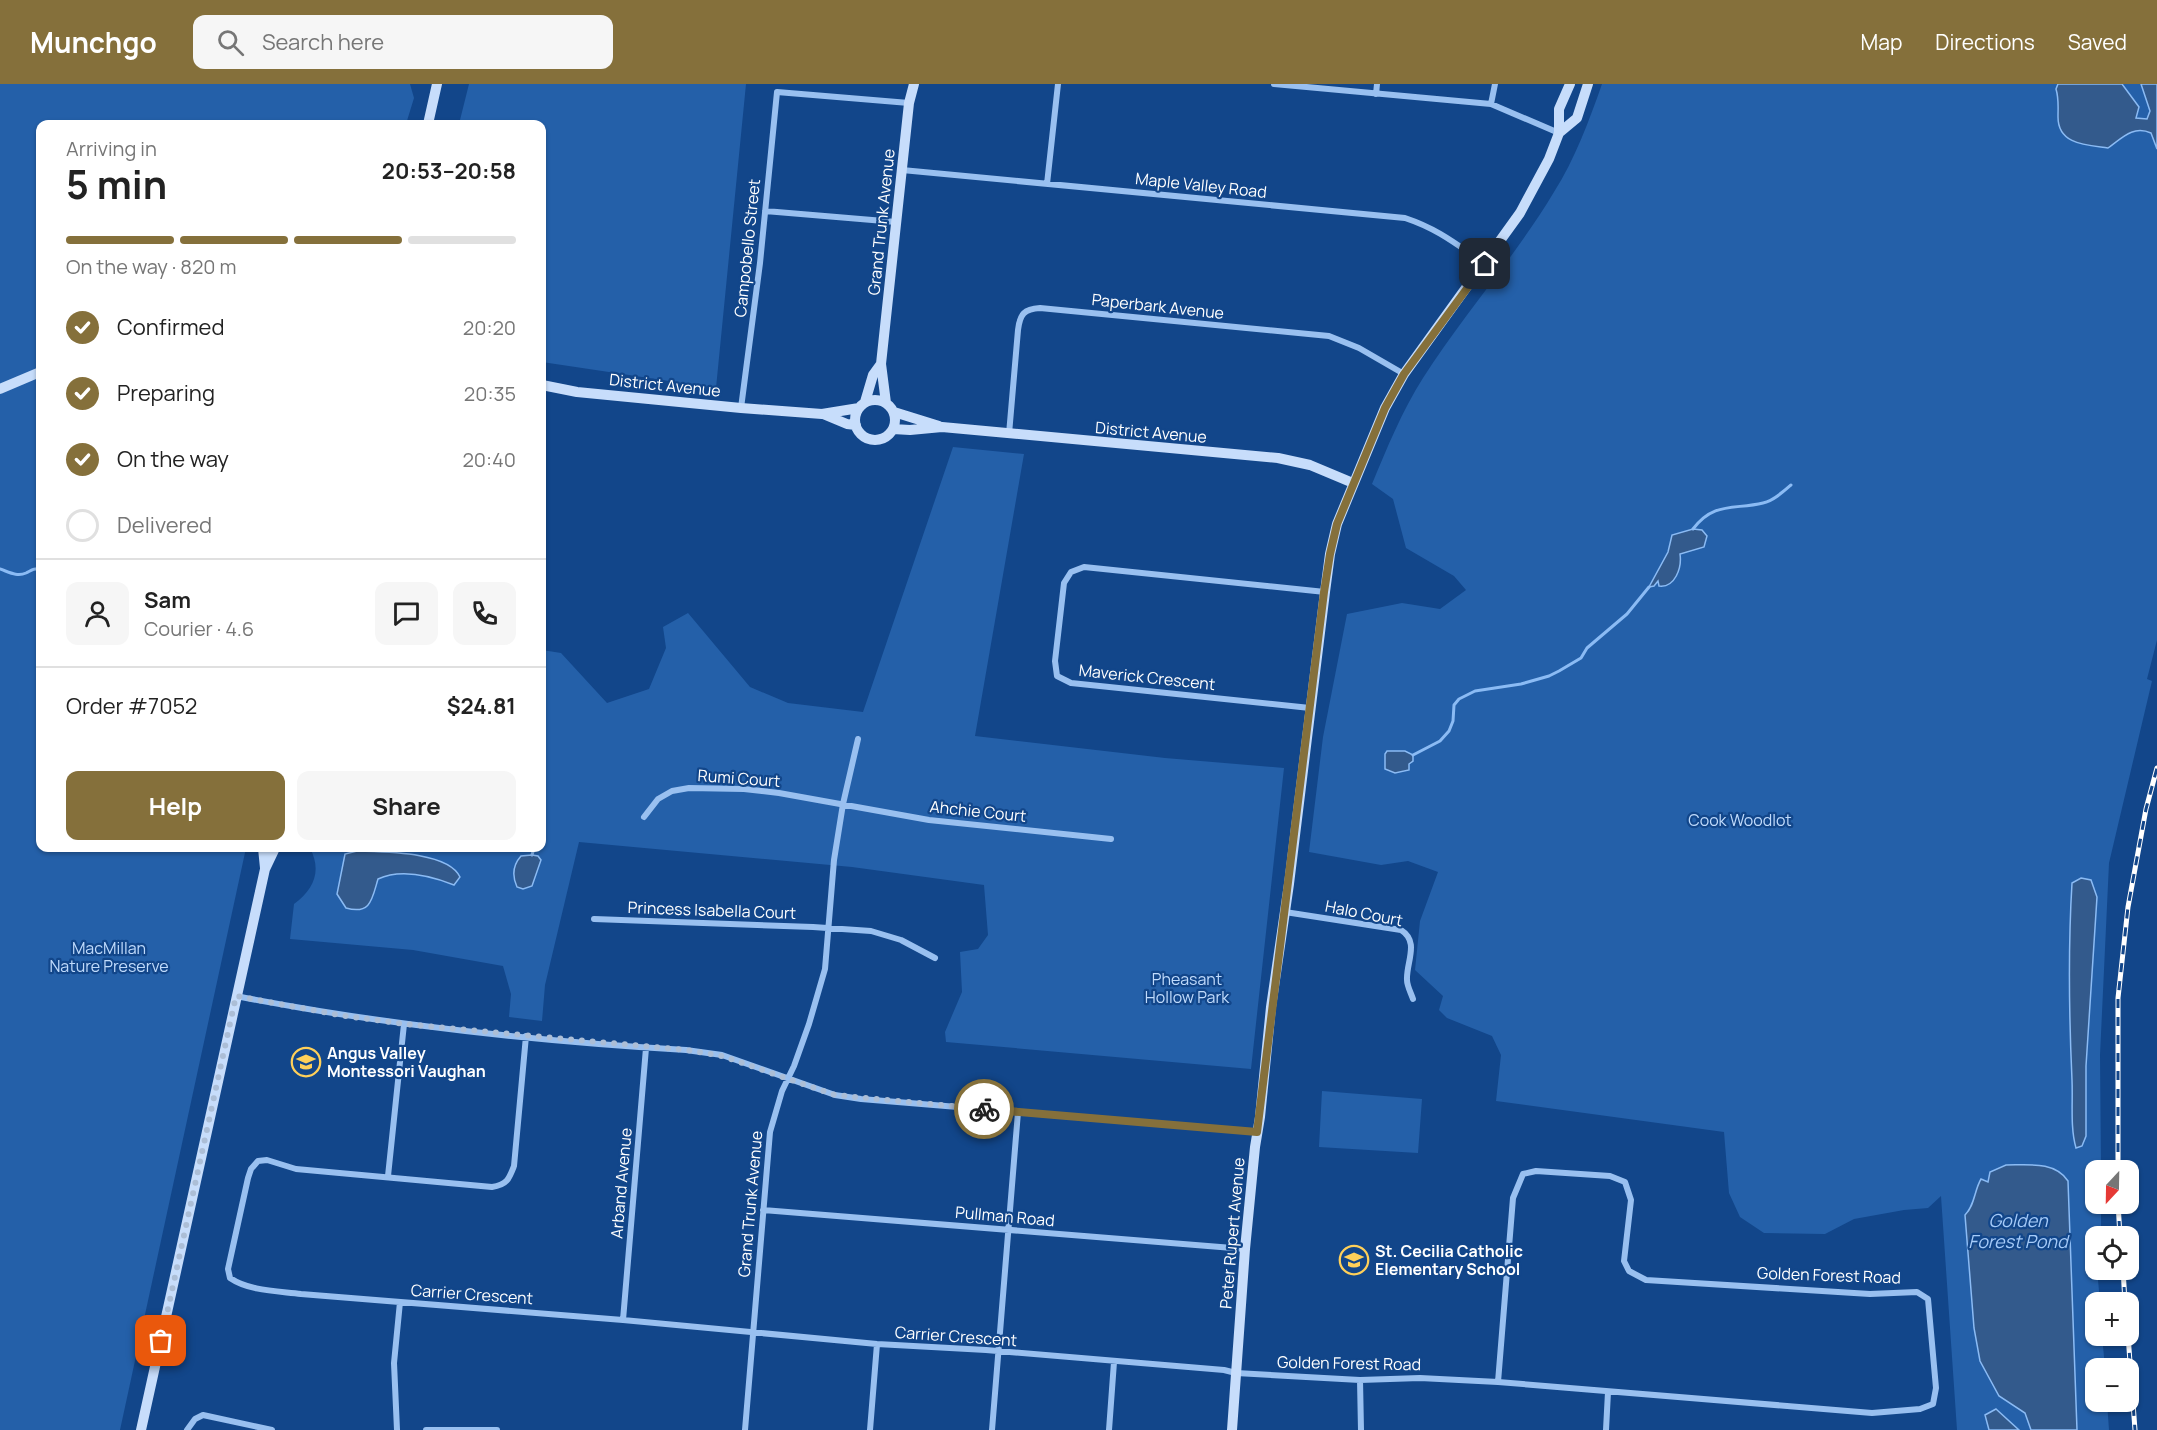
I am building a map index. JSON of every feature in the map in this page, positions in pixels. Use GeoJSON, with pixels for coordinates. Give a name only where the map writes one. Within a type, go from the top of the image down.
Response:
{"type":"FeatureCollection","features":[{"type":"Feature","properties":{"kind":"street"},"geometry":{"type":"LineString","coordinates":[[429,120],[437,84]]}},
{"type":"Feature","properties":{"kind":"street","name":"Grand Trunk Avenue"},"geometry":{"type":"LineString","coordinates":[[890,407],[881,364],[909,103],[915,84]]}},
{"type":"Feature","properties":{"kind":"street"},"geometry":{"type":"LineString","coordinates":[[1047,184],[1058,84]]}},
{"type":"Feature","properties":{"kind":"street"},"geometry":{"type":"LineString","coordinates":[[1274,84],[1491,104],[1559,133]]}},
{"type":"Feature","properties":{"kind":"street"},"geometry":{"type":"LineString","coordinates":[[1376,94],[1377,84]]}},
{"type":"Feature","properties":{"kind":"street"},"geometry":{"type":"LineString","coordinates":[[1491,104],[1495,84]]}},
{"type":"Feature","properties":{"kind":"street","name":"Peter Rupert Avenue"},"geometry":{"type":"LineString","coordinates":[[1232,1430],[1245,1249],[1271,1007],[1285,912],[1324,592],[1337,524],[1385,408],[1404,374],[1485,264],[1525,204],[1549,159],[1559,133],[1559,109],[1570,84]]}},
{"type":"Feature","properties":{"kind":"street","name":"Peter Rupert Avenue"},"geometry":{"type":"LineString","coordinates":[[1559,133],[1577,118],[1588,84]]}},
{"type":"Feature","properties":{"kind":"street","name":"Campobello Street"},"geometry":{"type":"LineString","coordinates":[[741,408],[777,92],[909,103]]}},
{"type":"Feature","properties":{"kind":"street","name":"Maple Valley Road"},"geometry":{"type":"LineString","coordinates":[[902,170],[1405,218],[1435,230],[1485,264]]}},
{"type":"Feature","properties":{"kind":"street"},"geometry":{"type":"LineString","coordinates":[[765,211],[896,222]]}},
{"type":"Feature","properties":{"kind":"street","name":"Paperbark Avenue"},"geometry":{"type":"LineString","coordinates":[[1009,434],[1020,316],[1028,309],[1040,308],[1329,336],[1359,348],[1404,374]]}},
{"type":"Feature","properties":{"kind":"street","name":"Grand Trunk Avenue"},"geometry":{"type":"LineString","coordinates":[[862,405],[873,375],[881,364]]}},
{"type":"Feature","properties":{"kind":"street"},"geometry":{"type":"LineString","coordinates":[[0,389],[36,374]]}},
{"type":"Feature","properties":{"kind":"street","name":"District Avenue"},"geometry":{"type":"LineString","coordinates":[[546,386],[577,392],[822,414],[856,425]]}},
{"type":"Feature","properties":{"kind":"street"},"geometry":{"type":"LineString","coordinates":[[876,400],[890,407],[895,417],[893,429],[886,437],[875,440],[863,436],[855,419],[862,405],[876,400]]}},
{"type":"Feature","properties":{"kind":"street","name":"District Avenue"},"geometry":{"type":"LineString","coordinates":[[822,414],[862,405]]}},
{"type":"Feature","properties":{"kind":"street","name":"District Avenue"},"geometry":{"type":"LineString","coordinates":[[890,407],[942,427]]}},
{"type":"Feature","properties":{"kind":"street","name":"District Avenue"},"geometry":{"type":"LineString","coordinates":[[893,429],[942,427],[1278,458],[1310,465],[1353,483]]}},
{"type":"Feature","properties":{"kind":"street","name":"Maverick Crescent"},"geometry":{"type":"LineString","coordinates":[[1310,708],[1071,683],[1057,676],[1055,661],[1064,582],[1071,572],[1084,567],[1324,592]]}},
{"type":"Feature","properties":{"kind":"street","name":"Grand Trunk Avenue"},"geometry":{"type":"LineString","coordinates":[[745,1430],[770,1132],[782,1091],[789,1078],[819,993],[825,969],[834,860],[843,804],[858,739]]}},
{"type":"Feature","properties":{"kind":"street","name":"Rumi Court"},"geometry":{"type":"LineString","coordinates":[[644,818],[658,799],[672,791],[689,788],[760,790],[843,804]]}},
{"type":"Feature","properties":{"kind":"street","name":"Ahchie Court"},"geometry":{"type":"LineString","coordinates":[[843,804],[929,820],[1112,838]]}},
{"type":"Feature","properties":{"kind":"street"},"geometry":{"type":"LineString","coordinates":[[263,852],[265,869]]}},
{"type":"Feature","properties":{"kind":"street"},"geometry":{"type":"LineString","coordinates":[[141,1430],[265,869],[273,852]]}},
{"type":"Feature","properties":{"kind":"street","name":"Halo Court"},"geometry":{"type":"LineString","coordinates":[[1285,912],[1401,930],[1408,935],[1412,945],[1406,982],[1413,999]]}},
{"type":"Feature","properties":{"kind":"street","name":"Princess Isabella Court"},"geometry":{"type":"LineString","coordinates":[[594,920],[871,931],[901,940],[935,958]]}},
{"type":"Feature","properties":{"kind":"street"},"geometry":{"type":"LineString","coordinates":[[236,996],[339,1015],[404,1024],[686,1050],[722,1056],[835,1095],[1257,1132]]}},
{"type":"Feature","properties":{"kind":"street"},"geometry":{"type":"LineString","coordinates":[[388,1176],[404,1024]]}},
{"type":"Feature","properties":{"kind":"street","name":"Carrier Crescent"},"geometry":{"type":"LineString","coordinates":[[526,1036],[514,1166],[509,1179],[502,1185],[492,1187],[296,1169],[267,1160],[258,1161],[251,1169],[228,1269],[230,1278],[238,1284],[251,1287],[300,1294],[1236,1373]]}},
{"type":"Feature","properties":{"kind":"street","name":"Arband Avenue"},"geometry":{"type":"LineString","coordinates":[[623,1320],[646,1048]]}},
{"type":"Feature","properties":{"kind":"street"},"geometry":{"type":"LineString","coordinates":[[992,1430],[1018,1112]]}},
{"type":"Feature","properties":{"kind":"street","name":"Golden Forest Road"},"geometry":{"type":"LineString","coordinates":[[1236,1373],[1360,1380],[1420,1378],[1498,1382],[1872,1413],[1920,1408],[1933,1404],[1936,1388],[1928,1299],[1917,1292],[1870,1294],[1646,1280],[1629,1271],[1624,1261],[1631,1200],[1625,1182],[1610,1176],[1536,1171],[1523,1174],[1513,1198],[1498,1382]]}},
{"type":"Feature","properties":{"kind":"street","name":"Pullman Road"},"geometry":{"type":"LineString","coordinates":[[763,1210],[1245,1249]]}},
{"type":"Feature","properties":{"kind":"street"},"geometry":{"type":"LineString","coordinates":[[397,1430],[394,1363],[400,1302]]}},
{"type":"Feature","properties":{"kind":"street"},"geometry":{"type":"LineString","coordinates":[[870,1430],[877,1344]]}},
{"type":"Feature","properties":{"kind":"street"},"geometry":{"type":"LineString","coordinates":[[1109,1430],[1114,1362]]}},
{"type":"Feature","properties":{"kind":"street"},"geometry":{"type":"LineString","coordinates":[[1360,1380],[1361,1430]]}},
{"type":"Feature","properties":{"kind":"street"},"geometry":{"type":"LineString","coordinates":[[1606,1430],[1608,1392]]}},
{"type":"Feature","properties":{"kind":"street"},"geometry":{"type":"LineString","coordinates":[[186,1430],[195,1419],[203,1415],[272,1430]]}},
{"type":"Feature","properties":{"kind":"street"},"geometry":{"type":"LineString","coordinates":[[426,1430],[497,1430]]}},
{"type":"Feature","properties":{"kind":"green space","name":"MacMillan Nature Preserve"},"geometry":{"type":"Polygon","coordinates":[[[0,84],[410,84],[414,98],[407,120],[36,120],[36,852],[245,852],[120,1430],[0,1430],[0,84]]]}},
{"type":"Feature","properties":{"kind":"green space"},"geometry":{"type":"Polygon","coordinates":[[[469,84],[746,84],[716,388],[546,363],[546,120],[460,120],[469,84]]]}},
{"type":"Feature","properties":{"kind":"green space","name":"Cook Woodlot"},"geometry":{"type":"Polygon","coordinates":[[[1602,84],[2157,84],[2157,640],[2147,679],[2152,681],[2109,863],[2100,1055],[2101,1160],[2085,1160],[2085,1214],[2101,1214],[2101,1226],[2085,1226],[2085,1280],[2098,1280],[2099,1292],[2085,1292],[2085,1346],[2103,1346],[2104,1358],[2085,1358],[2085,1412],[2108,1412],[2109,1430],[1957,1430],[1941,1196],[1928,1208],[1854,1219],[1825,1234],[1764,1233],[1740,1217],[1729,1193],[1724,1132],[1496,1101],[1501,1055],[1492,1036],[1447,1018],[1439,1010],[1443,996],[1415,970],[1420,921],[1438,872],[1408,861],[1381,865],[1309,852],[1323,737],[1347,614],[1402,603],[1440,609],[1466,590],[1454,576],[1406,548],[1393,499],[1372,484],[1415,391],[1455,331],[1539,216],[1569,166],[1602,84]]]}},
{"type":"Feature","properties":{"kind":"green space","name":"Pheasant Hollow Park"},"geometry":{"type":"Polygon","coordinates":[[[953,447],[1024,454],[975,736],[1165,758],[1284,768],[1251,1069],[946,1042],[945,1032],[962,992],[960,952],[978,949],[988,935],[984,885],[852,867],[579,842],[545,985],[542,1021],[509,1017],[511,994],[503,966],[413,950],[290,939],[294,904],[307,892],[314,879],[315,864],[312,852],[546,852],[546,651],[561,653],[607,703],[649,689],[666,648],[663,627],[688,613],[750,687],[788,703],[863,712],[953,447]]]}},
{"type":"Feature","properties":{"kind":"green space"},"geometry":{"type":"Polygon","coordinates":[[[1322,1091],[1422,1099],[1418,1153],[1319,1147],[1322,1091]]]}},
{"type":"Feature","properties":{"kind":"water"},"geometry":{"type":"Polygon","coordinates":[[[2058,84],[2122,84],[2139,107],[2136,118],[2147,119],[2150,111],[2141,84],[2157,84],[2157,149],[2151,133],[2145,131],[2128,134],[2108,148],[2075,142],[2068,138],[2059,126],[2056,89],[2058,84]]]}},
{"type":"Feature","properties":{"kind":"water"},"geometry":{"type":"Polygon","coordinates":[[[1693,529],[1702,530],[1707,536],[1704,547],[1680,554],[1678,571],[1669,584],[1659,586],[1658,581],[1654,586],[1649,587],[1668,552],[1672,535],[1693,529]]]}},
{"type":"Feature","properties":{"kind":"water"},"geometry":{"type":"Polygon","coordinates":[[[1387,751],[1405,751],[1413,755],[1409,770],[1395,773],[1385,769],[1387,751]]]}},
{"type":"Feature","properties":{"kind":"water"},"geometry":{"type":"Polygon","coordinates":[[[377,852],[429,858],[453,868],[460,877],[454,885],[416,874],[387,876],[378,879],[369,904],[354,910],[346,908],[337,894],[345,854],[377,852]]]}},
{"type":"Feature","properties":{"kind":"water"},"geometry":{"type":"Polygon","coordinates":[[[521,856],[538,856],[541,860],[532,886],[523,889],[517,887],[514,879],[516,863],[521,856]]]}},
{"type":"Feature","properties":{"kind":"water"},"geometry":{"type":"Polygon","coordinates":[[[2081,878],[2091,880],[2097,897],[2086,1066],[2086,1136],[2082,1146],[2076,1148],[2072,1123],[2070,932],[2072,883],[2081,878]]]}},
{"type":"Feature","properties":{"kind":"water","name":"Golden Forest Pond"},"geometry":{"type":"Polygon","coordinates":[[[2006,1165],[2048,1167],[2056,1170],[2068,1181],[2077,1430],[2031,1430],[2025,1413],[1999,1396],[1980,1361],[1974,1328],[1965,1215],[1971,1207],[1981,1179],[1988,1182],[1990,1172],[2006,1165]]]}},
{"type":"Feature","properties":{"kind":"water"},"geometry":{"type":"Polygon","coordinates":[[[1996,1409],[2019,1430],[1989,1430],[1985,1415],[1996,1409]]]}},
{"type":"Feature","properties":{"kind":"waterway"},"geometry":{"type":"LineString","coordinates":[[1693,529],[1701,520],[1717,510],[1767,502],[1791,485]]}},
{"type":"Feature","properties":{"kind":"waterway"},"geometry":{"type":"LineString","coordinates":[[0,569],[13,574],[36,569]]}},
{"type":"Feature","properties":{"kind":"waterway"},"geometry":{"type":"LineString","coordinates":[[1413,755],[1440,741],[1449,731],[1453,721],[1454,705],[1459,699],[1475,691],[1521,684],[1559,671],[1581,658],[1587,648],[1627,614],[1649,587]]}},
{"type":"Feature","properties":{"kind":"railway"},"geometry":{"type":"LineString","coordinates":[[2118,1160],[2118,998],[2128,907],[2146,809],[2157,768]]}},
{"type":"Feature","properties":{"kind":"railway"},"geometry":{"type":"LineString","coordinates":[[2119,1214],[2119,1226]]}},
{"type":"Feature","properties":{"kind":"railway"},"geometry":{"type":"LineString","coordinates":[[2124,1280],[2124,1292]]}},
{"type":"Feature","properties":{"kind":"railway"},"geometry":{"type":"LineString","coordinates":[[2129,1346],[2135,1430]]}},
{"type":"Feature","properties":{"kind":"way so far"},"geometry":{"type":"LineString","coordinates":[[161,1341],[236,996],[339,1015],[404,1024],[686,1050],[722,1056],[835,1095],[984,1109]]}},
{"type":"Feature","properties":{"kind":"place","name":"Angus Valley Montessori Vaughan"},"geometry":{"type":"Point","coordinates":[306,1062]}},
{"type":"Feature","properties":{"kind":"place","name":"St. Cecilia Catholic Elementary School"},"geometry":{"type":"Point","coordinates":[1354,1260]}},
{"type":"Feature","properties":{"kind":"route"},"geometry":{"type":"LineString","coordinates":[[984,1109],[1257,1132],[1324,592],[1337,524],[1385,408],[1404,374],[1485,264]]}}]}
